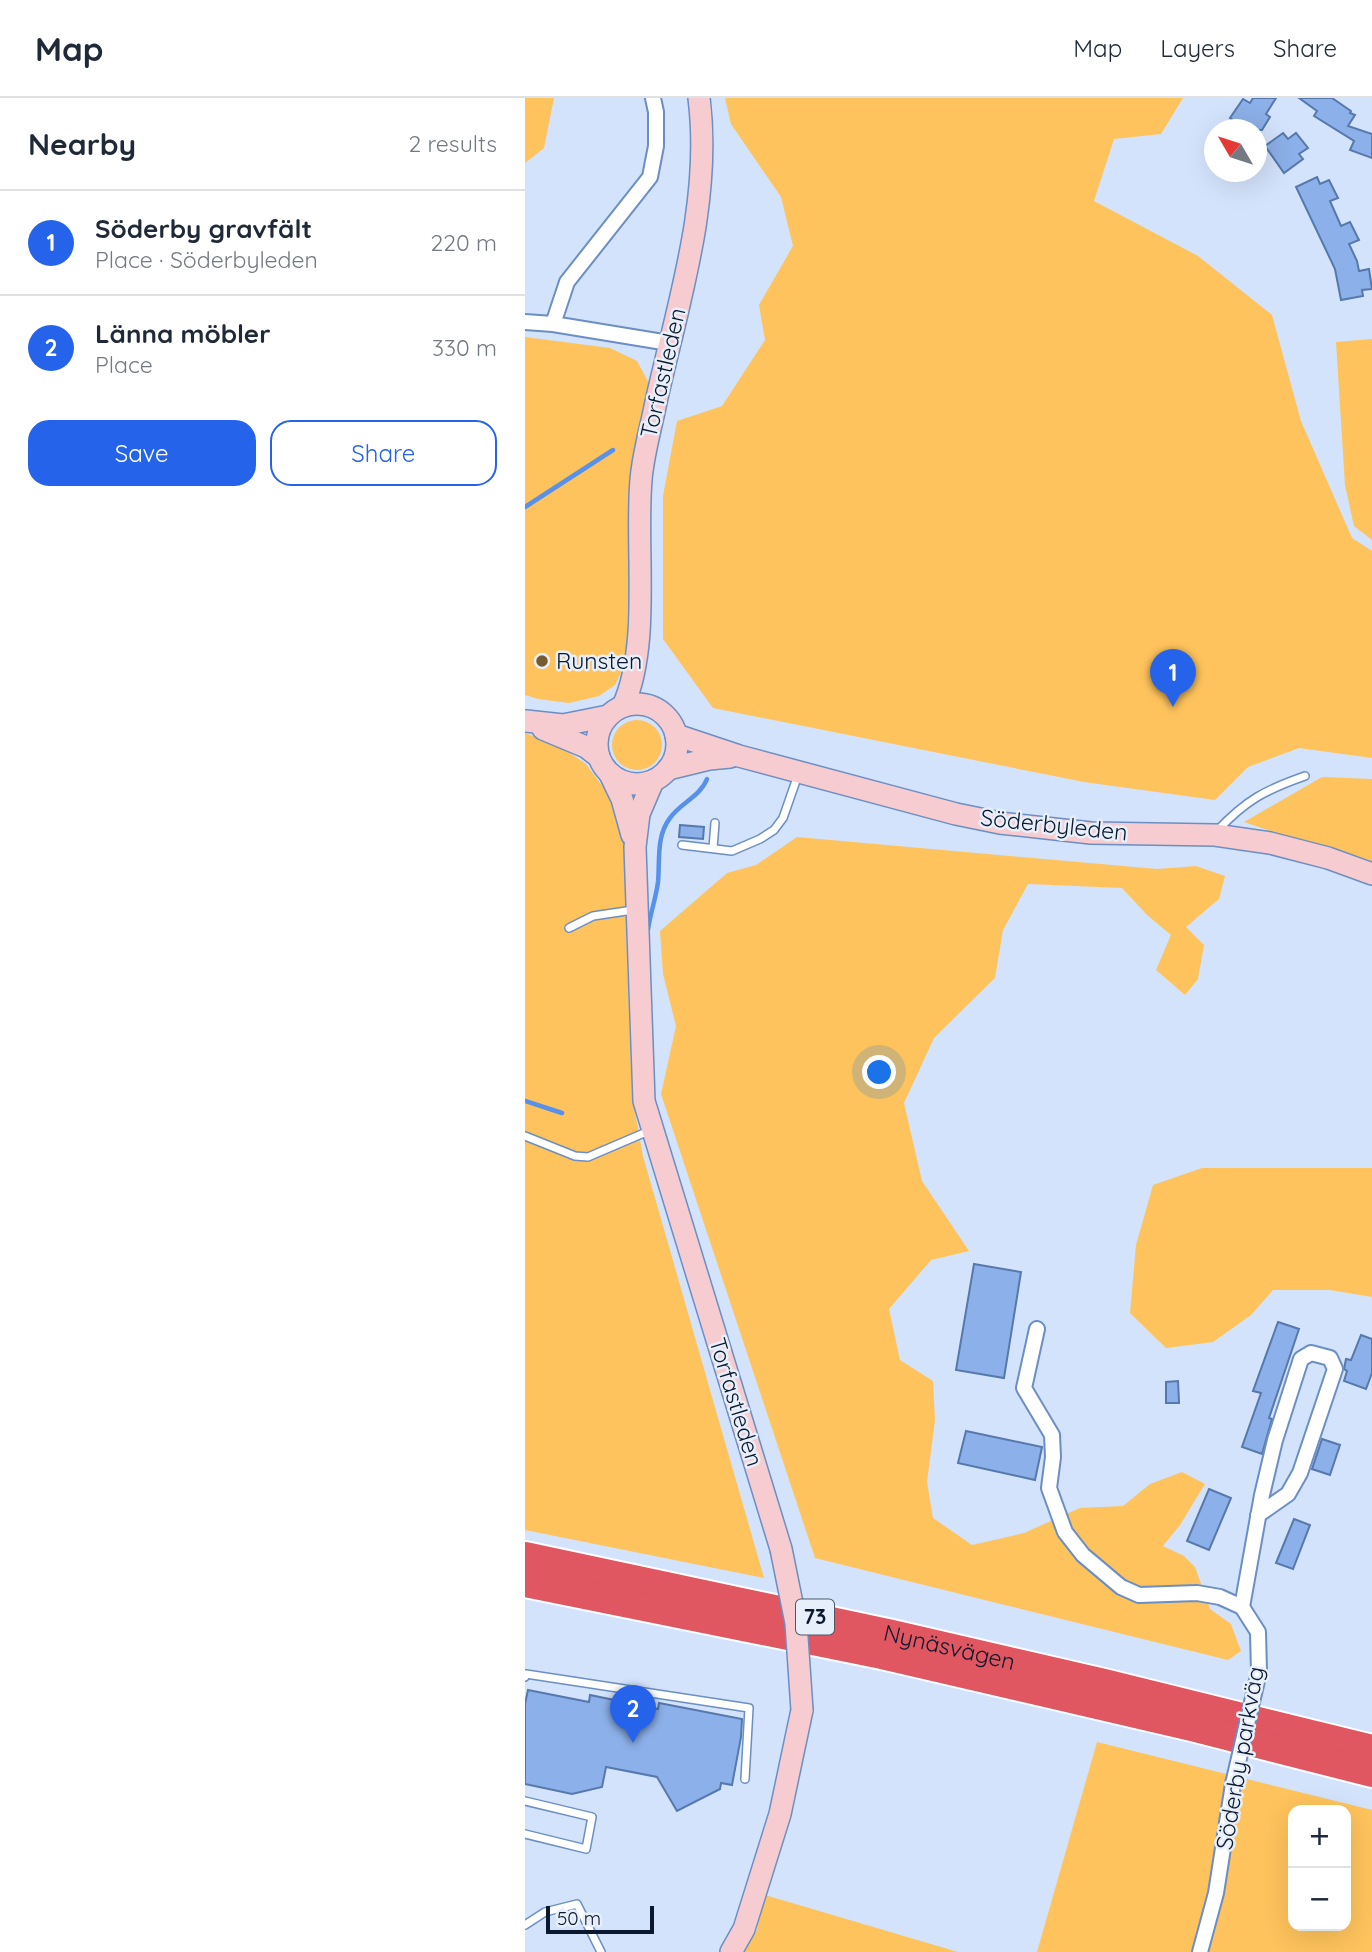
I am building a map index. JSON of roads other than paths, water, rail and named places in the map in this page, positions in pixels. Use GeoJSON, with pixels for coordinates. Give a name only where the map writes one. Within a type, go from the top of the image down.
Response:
{"type":"FeatureCollection","features":[{"type":"Feature","properties":{"kind":"highway","name":"Nynäsvägen"},"geometry":{"type":"LineString","coordinates":[[525,1556],[893,1634],[1372,1749]]}},
{"type":"Feature","properties":{"kind":"highway","name":"Nynäsvägen"},"geometry":{"type":"LineString","coordinates":[[525,1583],[882,1655],[1192,1727],[1372,1773]]}},
{"type":"Feature","properties":{"kind":"highway"},"geometry":{"type":"LineString","coordinates":[[1330,1762],[1372,1781]]}},
{"type":"Feature","properties":{"kind":"street"},"geometry":{"type":"LineString","coordinates":[[553,324],[567,282],[650,177],[656,146],[656,112],[653,98]]}},
{"type":"Feature","properties":{"kind":"street","name":"Torfastleden"},"geometry":{"type":"LineString","coordinates":[[616,711],[631,690],[638,650],[641,479],[694,231],[701,180],[699,98]]}},
{"type":"Feature","properties":{"kind":"street"},"geometry":{"type":"LineString","coordinates":[[525,322],[669,343]]}},
{"type":"Feature","properties":{"kind":"street","name":"Torfastleden"},"geometry":{"type":"LineString","coordinates":[[638,650],[654,708]]}},
{"type":"Feature","properties":{"kind":"street"},"geometry":{"type":"LineString","coordinates":[[644,705],[664,715],[676,735],[677,747],[674,759],[661,775],[635,785],[626,783],[574,741],[526,721],[563,725],[644,705]]}},
{"type":"Feature","properties":{"kind":"street"},"geometry":{"type":"LineString","coordinates":[[604,765],[598,735],[616,711]]}},
{"type":"Feature","properties":{"kind":"street","name":"Söderbyleden"},"geometry":{"type":"LineString","coordinates":[[676,735],[739,756],[955,814],[1000,823],[1091,833],[1215,835],[1270,843],[1328,858],[1372,874]]}},
{"type":"Feature","properties":{"kind":"street","name":"Söderbyleden"},"geometry":{"type":"LineString","coordinates":[[661,775],[709,759],[739,756]]}},
{"type":"Feature","properties":{"kind":"street","name":"Torfastleden"},"geometry":{"type":"LineString","coordinates":[[604,765],[622,799],[635,847]]}},
{"type":"Feature","properties":{"kind":"street","name":"Torfastleden"},"geometry":{"type":"LineString","coordinates":[[661,775],[639,814],[635,847],[644,1101],[781,1549],[796,1623],[802,1710],[780,1814],[744,1929],[731,1952]]}},
{"type":"Feature","properties":{"kind":"street"},"geometry":{"type":"LineString","coordinates":[[1037,1329],[1024,1388],[1052,1435],[1053,1457],[1049,1488],[1065,1532],[1083,1555],[1121,1587],[1139,1595],[1197,1593],[1220,1597],[1242,1608],[1258,1515],[1275,1440],[1301,1359],[1311,1353],[1330,1358],[1335,1369],[1300,1473],[1288,1494],[1258,1515]]}},
{"type":"Feature","properties":{"kind":"street","name":"Söderby parkväg"},"geometry":{"type":"LineString","coordinates":[[1200,1952],[1216,1893],[1233,1784],[1259,1672],[1258,1632],[1242,1608]]}},
{"type":"Feature","properties":{"kind":"lane"},"geometry":{"type":"LineString","coordinates":[[682,845],[732,850],[744,847],[774,830],[783,818],[800,771]]}},
{"type":"Feature","properties":{"kind":"lane"},"geometry":{"type":"LineString","coordinates":[[1215,835],[1239,808],[1271,788],[1305,776]]}},
{"type":"Feature","properties":{"kind":"lane"},"geometry":{"type":"LineString","coordinates":[[713,848],[716,823]]}},
{"type":"Feature","properties":{"kind":"lane"},"geometry":{"type":"LineString","coordinates":[[569,928],[593,916],[637,909]]}},
{"type":"Feature","properties":{"kind":"lane"},"geometry":{"type":"LineString","coordinates":[[525,1136],[575,1156],[588,1157],[652,1129]]}},
{"type":"Feature","properties":{"kind":"lane"},"geometry":{"type":"LineString","coordinates":[[525,1677],[526,1674],[749,1708],[745,1779]]}},
{"type":"Feature","properties":{"kind":"lane"},"geometry":{"type":"LineString","coordinates":[[525,1801],[592,1817],[586,1849],[525,1834]]}},
{"type":"Feature","properties":{"kind":"lane"},"geometry":{"type":"LineString","coordinates":[[525,1925],[545,1912],[577,1904],[601,1952]]}},
{"type":"Feature","properties":{"kind":"waterway"},"geometry":{"type":"LineString","coordinates":[[525,507],[613,450]]}},
{"type":"Feature","properties":{"kind":"waterway"},"geometry":{"type":"LineString","coordinates":[[648,930],[658,882],[659,848],[663,832],[674,813],[700,791],[707,779]]}},
{"type":"Feature","properties":{"kind":"waterway"},"geometry":{"type":"LineString","coordinates":[[525,1101],[562,1113]]}},
{"type":"Feature","properties":{"kind":"place","name":"Runsten"},"geometry":{"type":"Point","coordinates":[542,661]}},
{"type":"Feature","properties":{"kind":"place","name":"Söderby gravfält"},"geometry":{"type":"Point","coordinates":[1173,707]}},
{"type":"Feature","properties":{"kind":"place","name":"Länna möbler"},"geometry":{"type":"Point","coordinates":[633,1743]}}]}
